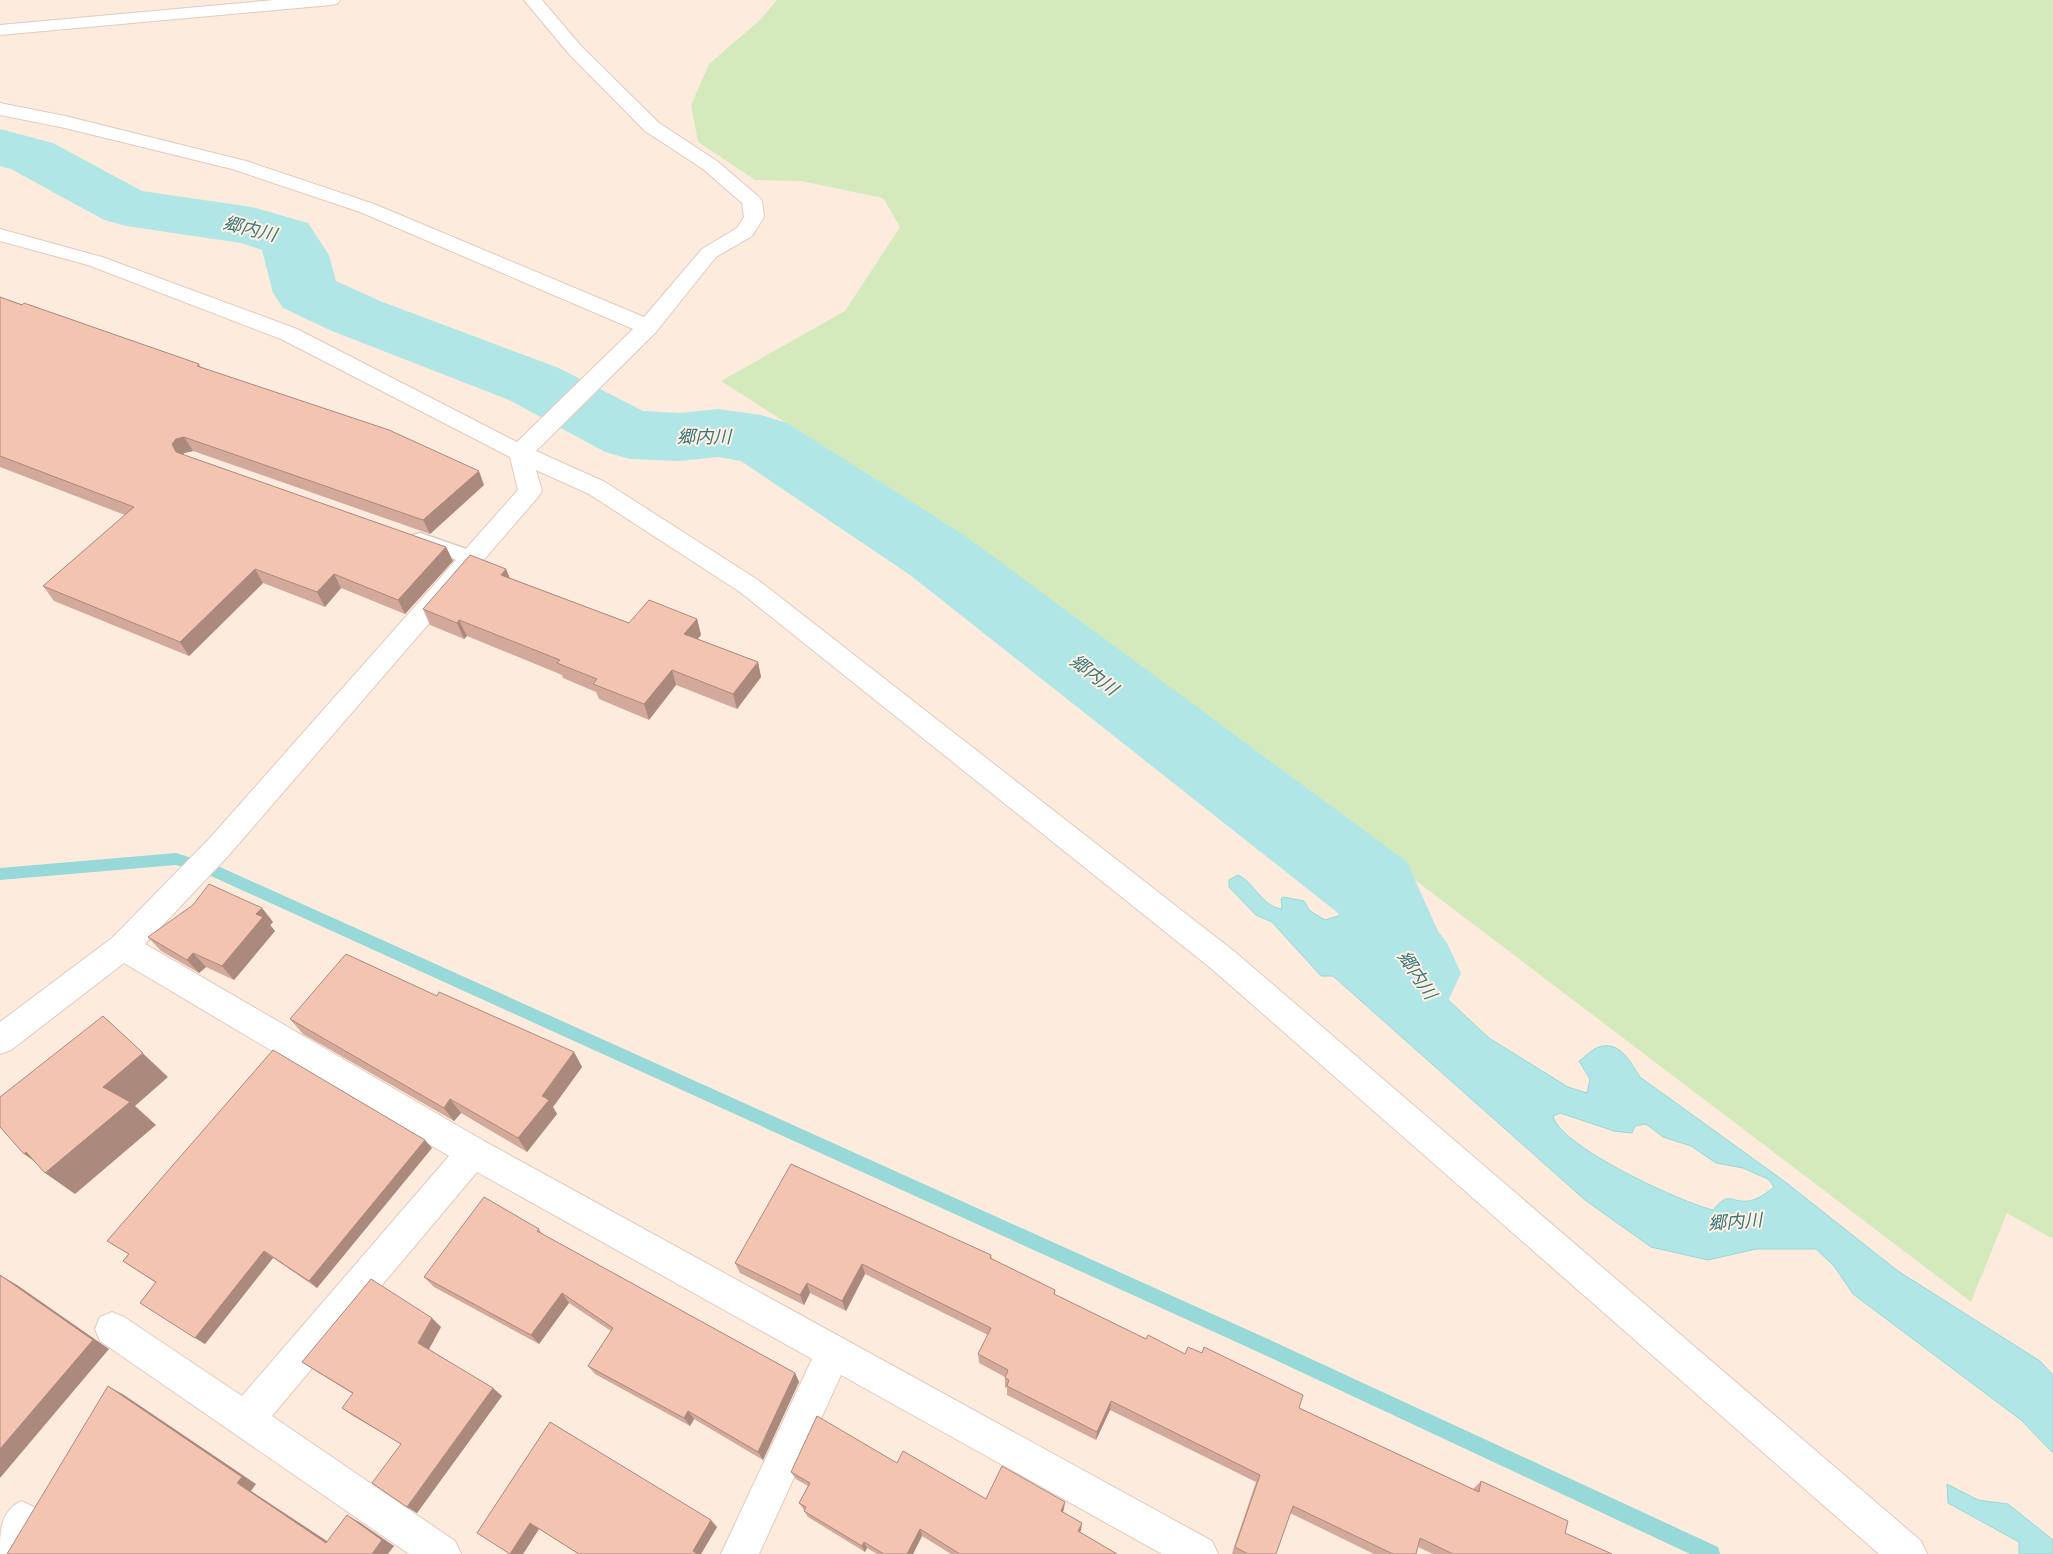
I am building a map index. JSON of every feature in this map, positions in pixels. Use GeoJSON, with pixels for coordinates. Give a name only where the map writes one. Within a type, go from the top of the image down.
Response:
{"type":"FeatureCollection","features":[{"type":"Feature","properties":{"kind":"street"},"geometry":{"type":"LineString","coordinates":[[0,30],[331,0]]}},
{"type":"Feature","properties":{"kind":"street"},"geometry":{"type":"LineString","coordinates":[[520,453],[648,327],[709,253],[744,232],[754,217],[752,201],[710,165],[652,127],[575,50],[533,0]]}},
{"type":"Feature","properties":{"kind":"street"},"geometry":{"type":"LineString","coordinates":[[0,109],[74,124],[239,165],[367,208],[648,327]]}},
{"type":"Feature","properties":{"kind":"street"},"geometry":{"type":"LineString","coordinates":[[0,236],[95,261],[289,334],[520,453],[597,488],[749,586],[1208,949],[1908,1554]]}},
{"type":"Feature","properties":{"kind":"street"},"geometry":{"type":"LineString","coordinates":[[0,1040],[123,947],[215,851],[530,491],[520,453]]}},
{"type":"Feature","properties":{"kind":"street"},"geometry":{"type":"LineString","coordinates":[[123,947],[474,1152],[1199,1554]]}},
{"type":"Feature","properties":{"kind":"street"},"geometry":{"type":"LineString","coordinates":[[245,1420],[474,1152]]}},
{"type":"Feature","properties":{"kind":"street"},"geometry":{"type":"LineString","coordinates":[[112,1329],[442,1554]]}},
{"type":"Feature","properties":{"kind":"street"},"geometry":{"type":"LineString","coordinates":[[740,1554],[834,1352]]}},
{"type":"Feature","properties":{"kind":"street"},"geometry":{"type":"LineString","coordinates":[[3,1554],[22,1520]]}},
{"type":"Feature","properties":{"kind":"lane"},"geometry":{"type":"LineString","coordinates":[[406,535],[471,558]]}},
{"type":"Feature","properties":{"kind":"green space"},"geometry":{"type":"Polygon","coordinates":[[[777,0],[2053,0],[2053,1239],[2007,1213],[1971,1302],[959,534],[721,381],[845,311],[900,227],[883,198],[801,181],[755,180],[698,142],[691,105],[709,64],[761,19],[777,0]]]}},
{"type":"Feature","properties":{"kind":"water"},"geometry":{"type":"Polygon","coordinates":[[[1353,869],[1401,902],[1399,927],[1445,997],[1489,1038],[1568,1087],[1587,1093],[1590,1079],[1579,1061],[1599,1047],[1613,1047],[1619,1050],[1629,1060],[1640,1077],[1784,1181],[1898,1271],[2040,1361],[2053,1375],[2053,1453],[2021,1420],[1853,1294],[1834,1266],[1816,1249],[1756,1249],[1708,1260],[1651,1247],[1585,1200],[1333,976],[1321,976],[1272,922],[1256,915],[1229,887],[1229,880],[1238,875],[1249,883],[1269,904],[1282,909],[1281,899],[1283,897],[1304,901],[1310,911],[1325,920],[1357,910],[1357,894],[1353,869]],[[1560,1113],[1553,1116],[1561,1129],[1599,1158],[1676,1197],[1713,1210],[1723,1200],[1749,1201],[1762,1196],[1774,1187],[1768,1179],[1743,1168],[1716,1163],[1691,1146],[1663,1137],[1646,1124],[1635,1126],[1632,1133],[1614,1131],[1560,1113]]]}},
{"type":"Feature","properties":{"kind":"water"},"geometry":{"type":"Polygon","coordinates":[[[1947,1484],[1978,1500],[2008,1504],[2053,1540],[2053,1554],[2019,1554],[2019,1542],[1948,1503],[1947,1484]]]}},
{"type":"Feature","properties":{"kind":"building"},"geometry":{"type":"Polygon","coordinates":[[[0,297],[22,305],[24,303],[199,364],[197,366],[389,430],[479,471],[423,520],[184,437],[176,439],[172,444],[176,452],[446,547],[398,600],[334,574],[317,592],[255,569],[180,642],[43,586],[134,507],[0,456],[0,297]]]}},
{"type":"Feature","properties":{"kind":"building"},"geometry":{"type":"Polygon","coordinates":[[[470,555],[506,569],[501,575],[629,623],[649,600],[697,619],[684,634],[758,662],[733,694],[672,670],[644,704],[593,684],[597,679],[557,663],[560,660],[459,620],[457,623],[423,609],[470,555]]]}},
{"type":"Feature","properties":{"kind":"building"},"geometry":{"type":"Polygon","coordinates":[[[209,884],[262,908],[256,914],[263,917],[222,966],[193,953],[187,960],[148,937],[193,905],[209,884]]]}},
{"type":"Feature","properties":{"kind":"building"},"geometry":{"type":"Polygon","coordinates":[[[346,954],[437,996],[439,992],[574,1052],[542,1096],[549,1100],[518,1138],[450,1099],[444,1108],[290,1019],[346,954]]]}},
{"type":"Feature","properties":{"kind":"building"},"geometry":{"type":"Polygon","coordinates":[[[103,1016],[143,1053],[103,1087],[130,1102],[45,1173],[26,1152],[24,1154],[0,1127],[0,1097],[103,1016]]]}},
{"type":"Feature","properties":{"kind":"building"},"geometry":{"type":"Polygon","coordinates":[[[273,1050],[425,1140],[309,1281],[264,1251],[195,1338],[140,1303],[156,1282],[123,1261],[129,1254],[107,1241],[273,1050]]]}},
{"type":"Feature","properties":{"kind":"building"},"geometry":{"type":"Polygon","coordinates":[[[791,1164],[991,1255],[990,1258],[1055,1290],[1054,1294],[1146,1339],[1148,1335],[1185,1354],[1188,1347],[1202,1353],[1204,1347],[1303,1395],[1299,1408],[1479,1492],[1481,1481],[1568,1521],[1565,1533],[1612,1554],[1453,1554],[1420,1538],[1416,1554],[1393,1554],[1293,1506],[1276,1554],[1248,1554],[1235,1547],[1260,1475],[1111,1401],[1097,1432],[1007,1386],[1009,1380],[1005,1378],[1008,1370],[978,1354],[991,1328],[862,1264],[842,1301],[807,1283],[800,1295],[735,1263],[791,1164]]]}},
{"type":"Feature","properties":{"kind":"building"},"geometry":{"type":"Polygon","coordinates":[[[484,1197],[539,1229],[537,1231],[795,1373],[758,1452],[688,1411],[684,1418],[588,1366],[613,1328],[562,1293],[531,1335],[424,1277],[484,1197]]]}},
{"type":"Feature","properties":{"kind":"building"},"geometry":{"type":"Polygon","coordinates":[[[0,1275],[93,1340],[0,1449],[0,1275]]]}},
{"type":"Feature","properties":{"kind":"building"},"geometry":{"type":"Polygon","coordinates":[[[371,1279],[432,1318],[418,1343],[493,1388],[407,1507],[372,1483],[401,1444],[342,1408],[353,1393],[302,1362],[371,1279]]]}},
{"type":"Feature","properties":{"kind":"building"},"geometry":{"type":"Polygon","coordinates":[[[108,1386],[242,1477],[237,1483],[326,1543],[347,1515],[382,1540],[372,1554],[7,1554],[108,1386]]]}},
{"type":"Feature","properties":{"kind":"building"},"geometry":{"type":"Polygon","coordinates":[[[817,1416],[897,1463],[903,1451],[986,1499],[1002,1466],[1065,1502],[1061,1511],[1082,1523],[1078,1531],[1117,1554],[960,1554],[920,1529],[907,1554],[884,1554],[864,1542],[862,1546],[804,1511],[806,1507],[799,1503],[810,1483],[791,1472],[817,1416]]]}},
{"type":"Feature","properties":{"kind":"building"},"geometry":{"type":"Polygon","coordinates":[[[550,1422],[711,1520],[693,1551],[698,1554],[579,1554],[530,1523],[510,1554],[477,1533],[550,1422]]]}},
{"type":"Feature","properties":{"kind":"waterway","name":"郷内川"},"geometry":{"type":"LineString","coordinates":[[0,147],[32,156],[126,207],[252,226],[285,237],[297,255],[306,293],[356,316],[534,384],[630,435],[679,437],[718,433],[761,440],[937,555],[1375,889],[1401,955],[1414,973]]}},
{"type":"Feature","properties":{"kind":"waterway"},"geometry":{"type":"LineString","coordinates":[[0,874],[176,859],[215,871],[1262,1345],[1711,1554]]}}]}
